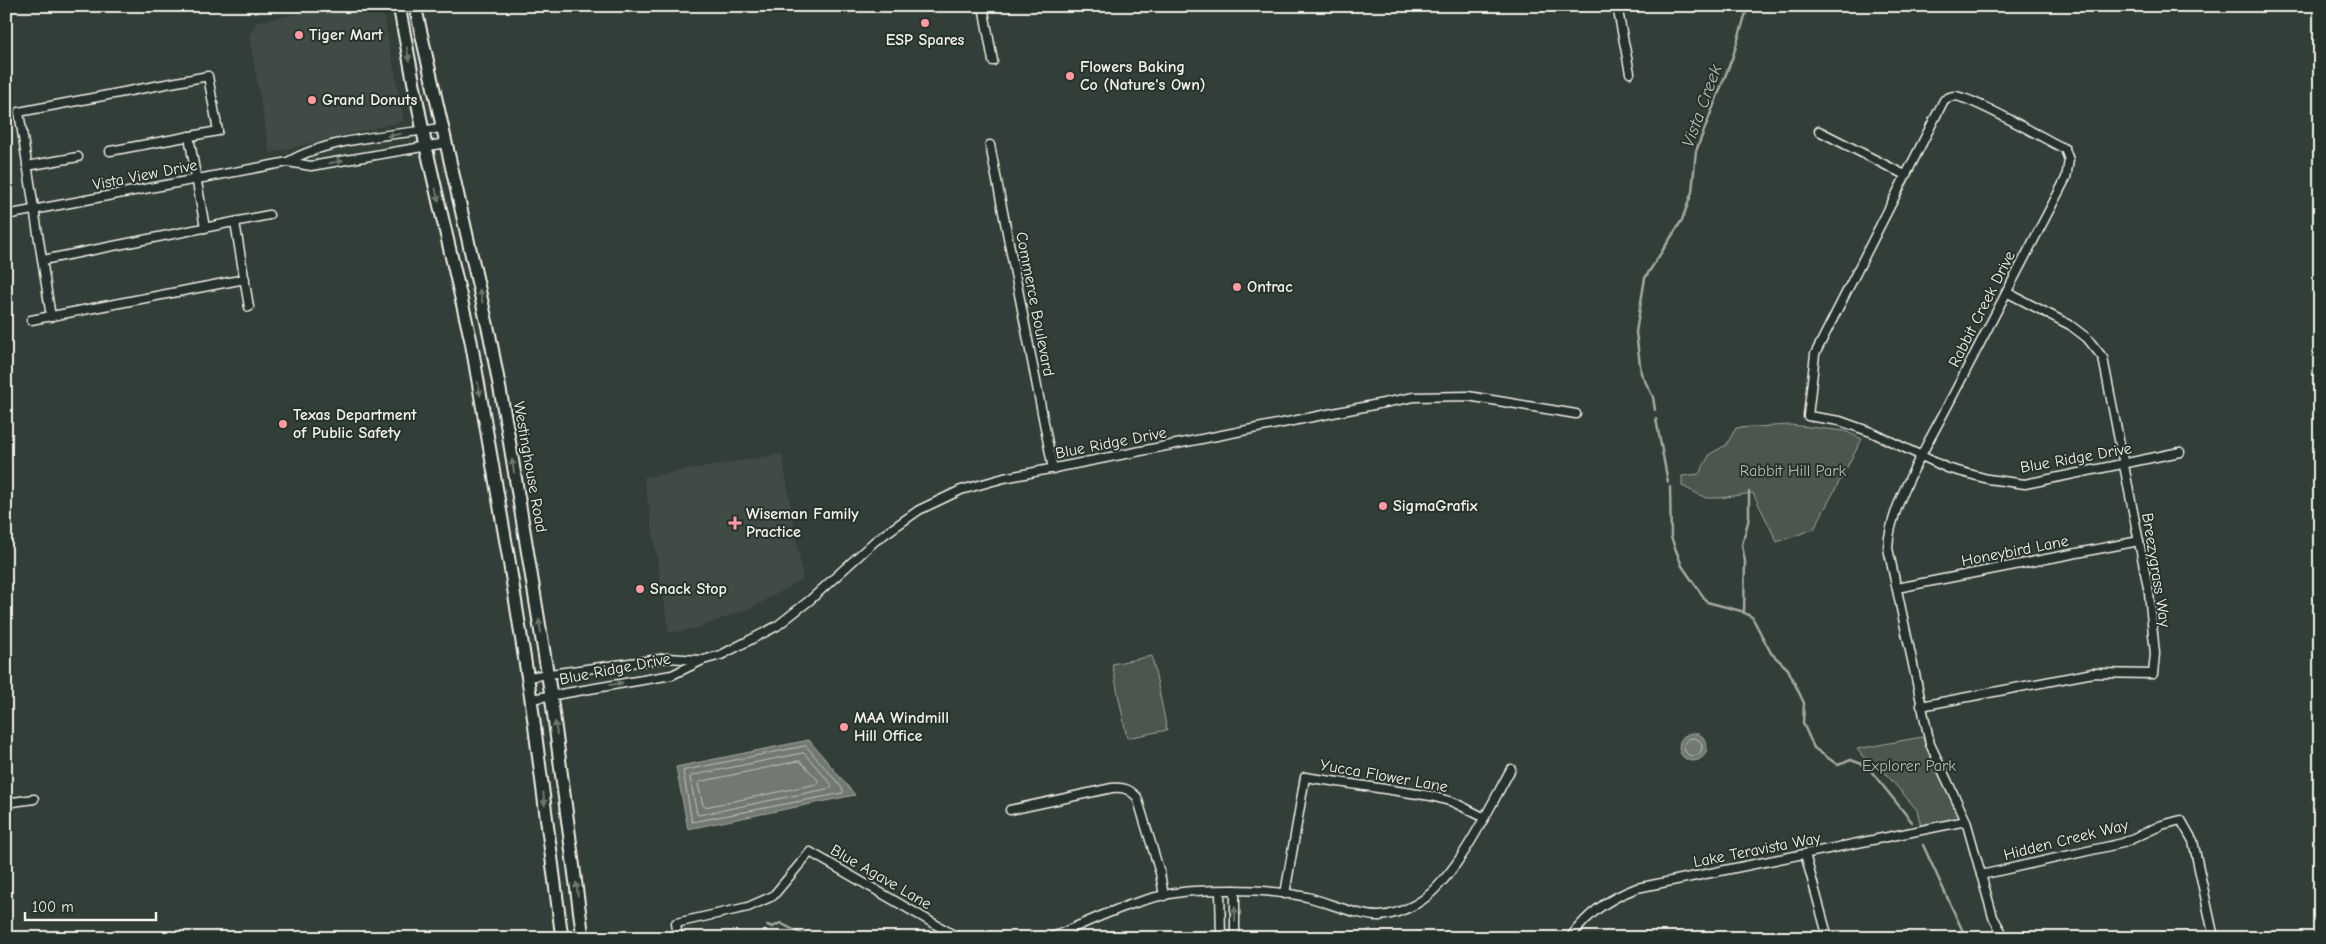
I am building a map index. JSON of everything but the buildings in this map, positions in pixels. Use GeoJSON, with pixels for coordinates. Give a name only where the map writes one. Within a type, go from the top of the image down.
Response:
{"type":"FeatureCollection","features":[{"type":"Feature","properties":{"kind":"main road"},"geometry":{"type":"LineString","coordinates":[[399,6],[426,147],[471,341],[510,560],[528,677],[562,938]]}},
{"type":"Feature","properties":{"kind":"main road","name":"Westinghouse Road"},"geometry":{"type":"LineString","coordinates":[[414,6],[490,337],[548,674],[583,938]]}},
{"type":"Feature","properties":{"kind":"street"},"geometry":{"type":"LineString","coordinates":[[983,6],[993,60]]}},
{"type":"Feature","properties":{"kind":"street"},"geometry":{"type":"LineString","coordinates":[[1617,6],[1630,73]]}},
{"type":"Feature","properties":{"kind":"street"},"geometry":{"type":"LineString","coordinates":[[51,317],[19,112],[208,76],[218,131],[110,151]]}},
{"type":"Feature","properties":{"kind":"street","name":"Rabbit Creek Drive"},"geometry":{"type":"LineString","coordinates":[[1808,416],[1815,354],[1944,100],[1952,96],[1961,97],[2065,149],[2069,160],[2066,178],[1921,457],[1892,519],[1889,533],[1888,548],[1930,744],[1966,821],[1993,917],[2005,938]]}},
{"type":"Feature","properties":{"kind":"street","name":"Vista View Drive"},"geometry":{"type":"LineString","coordinates":[[6,215],[288,162],[304,152],[351,142],[442,128]]}},
{"type":"Feature","properties":{"kind":"street"},"geometry":{"type":"LineString","coordinates":[[1819,131],[1906,175]]}},
{"type":"Feature","properties":{"kind":"street"},"geometry":{"type":"LineString","coordinates":[[189,136],[205,228]]}},
{"type":"Feature","properties":{"kind":"street","name":"Vista View Drive"},"geometry":{"type":"LineString","coordinates":[[288,162],[311,166],[446,143]]}},
{"type":"Feature","properties":{"kind":"street","name":"Commerce Boulevard"},"geometry":{"type":"LineString","coordinates":[[990,146],[1053,469]]}},
{"type":"Feature","properties":{"kind":"street"},"geometry":{"type":"LineString","coordinates":[[28,166],[78,157]]}},
{"type":"Feature","properties":{"kind":"street"},"geometry":{"type":"LineString","coordinates":[[43,260],[269,215]]}},
{"type":"Feature","properties":{"kind":"street"},"geometry":{"type":"LineString","coordinates":[[235,222],[249,307]]}},
{"type":"Feature","properties":{"kind":"street"},"geometry":{"type":"LineString","coordinates":[[31,320],[245,279]]}},
{"type":"Feature","properties":{"kind":"street","name":"Breezygrass Way"},"geometry":{"type":"LineString","coordinates":[[1921,706],[2093,673],[2153,674],[2155,654],[2149,593],[2103,358],[2087,338],[2070,325],[2006,292]]}},
{"type":"Feature","properties":{"kind":"street","name":"Blue Ridge Drive"},"geometry":{"type":"LineString","coordinates":[[531,699],[672,675],[702,660],[721,655],[777,626],[810,600],[875,541],[919,510],[961,490],[1053,469],[1414,396],[1468,396],[1576,414]]}},
{"type":"Feature","properties":{"kind":"street","name":"Blue Ridge Drive"},"geometry":{"type":"LineString","coordinates":[[1808,416],[1840,421],[1871,432],[1947,468],[1988,479],[2025,484],[2180,452]]}},
{"type":"Feature","properties":{"kind":"street","name":"Honeybird Lane"},"geometry":{"type":"LineString","coordinates":[[1896,588],[2139,541]]}},
{"type":"Feature","properties":{"kind":"street","name":"Blue Ridge Drive"},"geometry":{"type":"LineString","coordinates":[[528,677],[667,658],[702,660]]}},
{"type":"Feature","properties":{"kind":"street"},"geometry":{"type":"LineString","coordinates":[[1051,938],[1110,912],[1164,896],[1192,891],[1234,890],[1285,894],[1322,901],[1362,913],[1379,916],[1394,914],[1416,904],[1430,894],[1456,864],[1511,769]]}},
{"type":"Feature","properties":{"kind":"street","name":"Yucca Flower Lane"},"geometry":{"type":"LineString","coordinates":[[1285,894],[1305,777],[1432,796],[1453,802],[1483,817]]}},
{"type":"Feature","properties":{"kind":"street"},"geometry":{"type":"LineString","coordinates":[[1010,810],[1112,788],[1130,789],[1137,798],[1160,873],[1164,896]]}},
{"type":"Feature","properties":{"kind":"street"},"geometry":{"type":"LineString","coordinates":[[6,803],[34,798]]}},
{"type":"Feature","properties":{"kind":"street","name":"Hidden Creek Way"},"geometry":{"type":"LineString","coordinates":[[1981,875],[2123,843],[2162,825],[2181,820],[2193,841],[2214,938]]}},
{"type":"Feature","properties":{"kind":"street","name":"Lake Teravista Way"},"geometry":{"type":"LineString","coordinates":[[1570,938],[1596,909],[1616,896],[1636,888],[1966,821]]}},
{"type":"Feature","properties":{"kind":"street","name":"Blue Agave Lane"},"geometry":{"type":"LineString","coordinates":[[678,938],[676,923],[748,907],[773,896],[810,852],[959,938]]}},
{"type":"Feature","properties":{"kind":"street"},"geometry":{"type":"LineString","coordinates":[[1805,854],[1828,938]]}},
{"type":"Feature","properties":{"kind":"street"},"geometry":{"type":"LineString","coordinates":[[1234,890],[1235,938]]}},
{"type":"Feature","properties":{"kind":"street"},"geometry":{"type":"LineString","coordinates":[[1220,891],[1221,938]]}},
{"type":"Feature","properties":{"kind":"shaded area"},"geometry":{"type":"Polygon","coordinates":[[[334,6],[382,6],[404,121],[270,153],[249,36],[257,22],[334,6]]]}},
{"type":"Feature","properties":{"kind":"shaded area"},"geometry":{"type":"Polygon","coordinates":[[[782,454],[803,579],[753,607],[698,628],[669,633],[644,477],[782,454]]]}},
{"type":"Feature","properties":{"kind":"green space","name":"Rabbit Hill Park"},"geometry":{"type":"Polygon","coordinates":[[[1790,425],[1845,431],[1862,439],[1814,529],[1777,542],[1753,493],[1706,498],[1682,486],[1682,476],[1699,474],[1710,454],[1726,445],[1736,428],[1790,425]]]}},
{"type":"Feature","properties":{"kind":"green space"},"geometry":{"type":"Polygon","coordinates":[[[1152,656],[1167,730],[1127,738],[1112,664],[1152,656]]]}},
{"type":"Feature","properties":{"kind":"green space","name":"Explorer Park"},"geometry":{"type":"Polygon","coordinates":[[[1922,737],[1956,810],[1956,815],[1950,821],[1921,826],[1917,810],[1880,767],[1863,757],[1857,749],[1922,737]]]}},
{"type":"Feature","properties":{"kind":"water"},"geometry":{"type":"Polygon","coordinates":[[[1693,733],[1703,737],[1707,747],[1703,757],[1693,761],[1683,757],[1679,747],[1683,737],[1693,733]]]}},
{"type":"Feature","properties":{"kind":"water"},"geometry":{"type":"Polygon","coordinates":[[[809,740],[855,795],[688,829],[676,767],[809,740]]]}},
{"type":"Feature","properties":{"kind":"waterway","name":"Vista Creek"},"geometry":{"type":"LineString","coordinates":[[1655,410],[1653,397],[1641,373],[1636,332],[1645,278],[1682,220],[1692,192],[1696,151],[1733,56],[1748,6]]}},
{"type":"Feature","properties":{"kind":"waterway","name":"Vista Creek"},"geometry":{"type":"LineString","coordinates":[[1656,419],[1668,482]]}},
{"type":"Feature","properties":{"kind":"waterway","name":"Vista Creek"},"geometry":{"type":"LineString","coordinates":[[1670,487],[1671,537],[1682,566],[1707,602],[1741,611],[1752,617],[1771,653],[1788,669],[1804,703],[1803,723],[1814,748],[1838,765],[1851,760],[1867,766],[1912,822]]}},
{"type":"Feature","properties":{"kind":"waterway"},"geometry":{"type":"LineString","coordinates":[[1744,613],[1745,561],[1742,545],[1749,518],[1749,492]]}},
{"type":"Feature","properties":{"kind":"waterway","name":"Vista Creek"},"geometry":{"type":"LineString","coordinates":[[1923,845],[1966,938]]}},
{"type":"Feature","properties":{"kind":"waterway"},"geometry":{"type":"LineString","coordinates":[[767,925],[773,927],[780,923],[810,938]]}},
{"type":"Feature","properties":{"kind":"place","name":"ESP Spares"},"geometry":{"type":"Point","coordinates":[925,23]}},
{"type":"Feature","properties":{"kind":"place","name":"Tiger Mart"},"geometry":{"type":"Point","coordinates":[299,35]}},
{"type":"Feature","properties":{"kind":"place","name":"Flowers Baking Co (Nature's Own)"},"geometry":{"type":"Point","coordinates":[1070,76]}},
{"type":"Feature","properties":{"kind":"place","name":"Grand Donuts"},"geometry":{"type":"Point","coordinates":[312,100]}},
{"type":"Feature","properties":{"kind":"place","name":"Ontrac"},"geometry":{"type":"Point","coordinates":[1237,287]}},
{"type":"Feature","properties":{"kind":"place","name":"Texas Department of Public Safety"},"geometry":{"type":"Point","coordinates":[283,424]}},
{"type":"Feature","properties":{"kind":"place","name":"SigmaGrafix"},"geometry":{"type":"Point","coordinates":[1383,506]}},
{"type":"Feature","properties":{"kind":"place","name":"Wiseman Family Practice"},"geometry":{"type":"Point","coordinates":[735,523]}},
{"type":"Feature","properties":{"kind":"place","name":"Snack Stop"},"geometry":{"type":"Point","coordinates":[640,589]}},
{"type":"Feature","properties":{"kind":"place","name":"MAA Windmill Hill Office"},"geometry":{"type":"Point","coordinates":[844,727]}}]}
